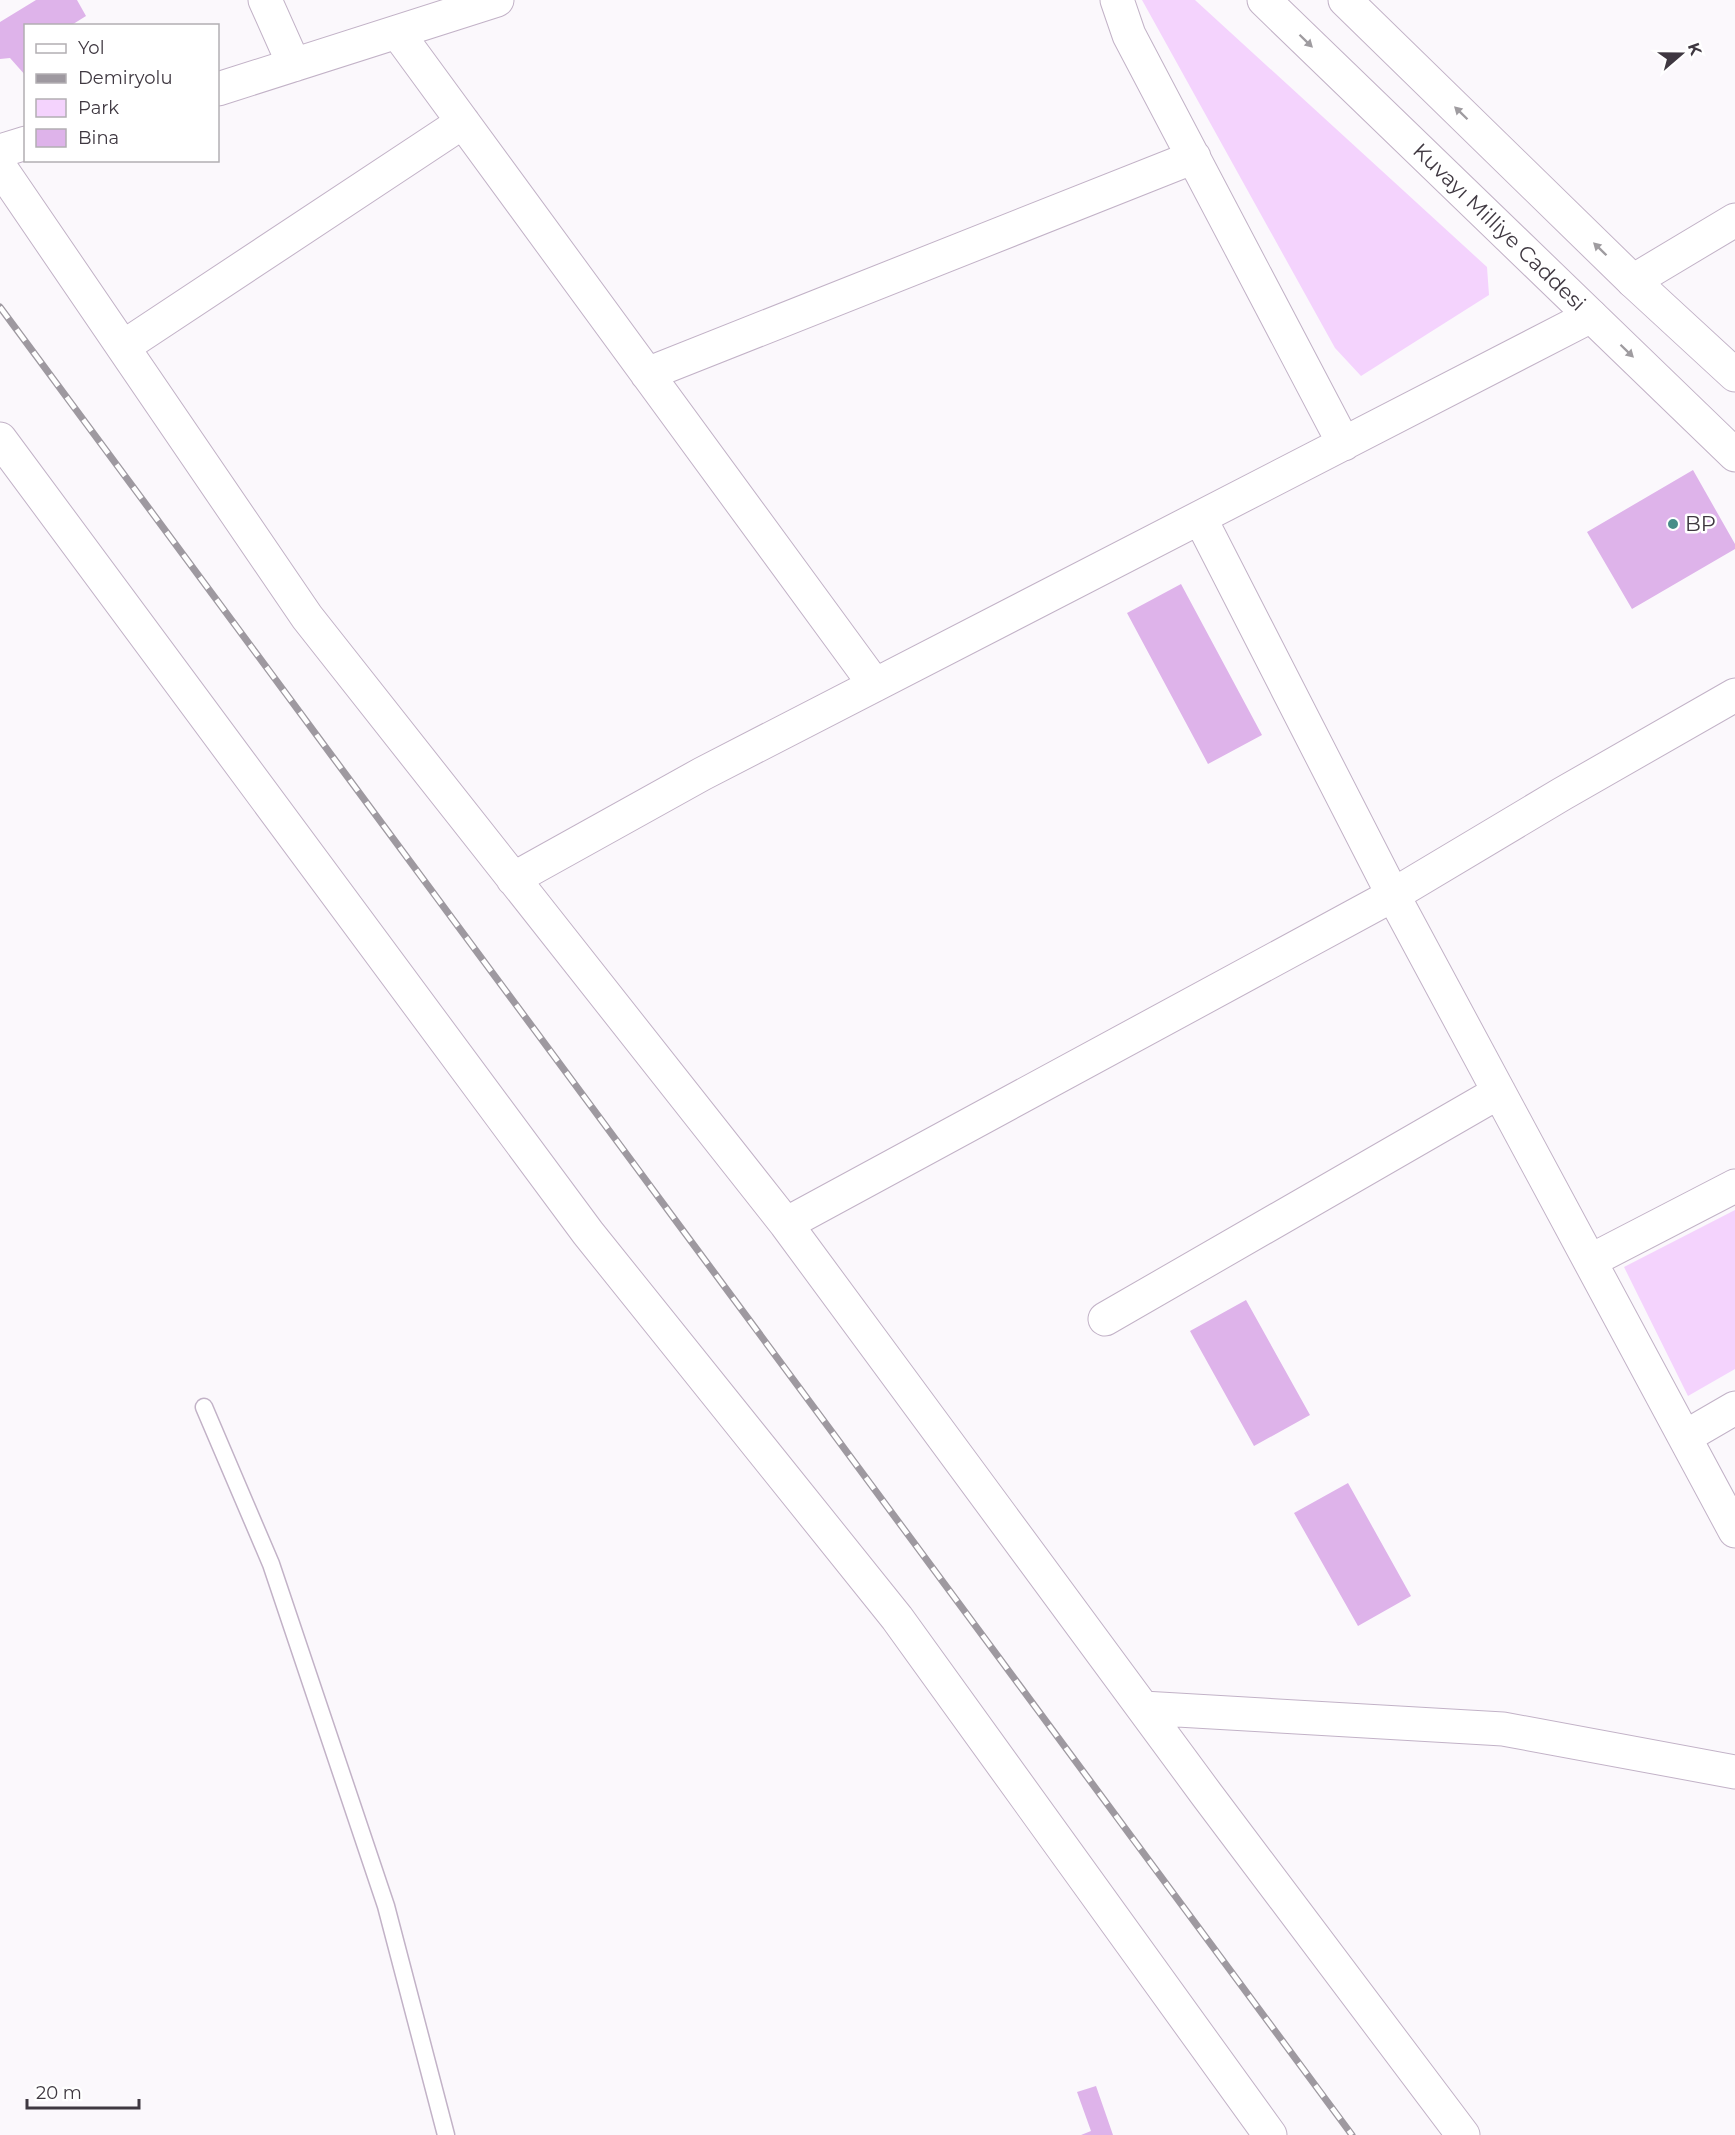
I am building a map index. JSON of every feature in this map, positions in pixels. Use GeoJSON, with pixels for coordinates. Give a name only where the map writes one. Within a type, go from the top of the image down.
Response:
{"type":"FeatureCollection","features":[{"type":"Feature","properties":{"kind":"street"},"geometry":{"type":"LineString","coordinates":[[265,0],[294,64]]}},
{"type":"Feature","properties":{"kind":"street"},"geometry":{"type":"LineString","coordinates":[[219,88],[497,0]]}},
{"type":"Feature","properties":{"kind":"street"},"geometry":{"type":"LineString","coordinates":[[1117,0],[1129,35],[1344,444]]}},
{"type":"Feature","properties":{"kind":"street","name":"Kuvayı Milliye Caddesi"},"geometry":{"type":"LineString","coordinates":[[1264,0],[1735,455]]}},
{"type":"Feature","properties":{"kind":"street"},"geometry":{"type":"LineString","coordinates":[[1345,0],[1633,281],[1735,375]]}},
{"type":"Feature","properties":{"kind":"street"},"geometry":{"type":"LineString","coordinates":[[397,32],[875,685]]}},
{"type":"Feature","properties":{"kind":"street"},"geometry":{"type":"LineString","coordinates":[[123,347],[463,122]]}},
{"type":"Feature","properties":{"kind":"street"},"geometry":{"type":"LineString","coordinates":[[0,151],[24,144]]}},
{"type":"Feature","properties":{"kind":"street"},"geometry":{"type":"LineString","coordinates":[[647,374],[1194,157]]}},
{"type":"Feature","properties":{"kind":"street"},"geometry":{"type":"LineString","coordinates":[[0,167],[307,617],[786,1224],[1143,1708],[1463,2135]]}},
{"type":"Feature","properties":{"kind":"street"},"geometry":{"type":"LineString","coordinates":[[1633,281],[1735,220]]}},
{"type":"Feature","properties":{"kind":"street"},"geometry":{"type":"LineString","coordinates":[[513,879],[702,774],[1591,316]]}},
{"type":"Feature","properties":{"kind":"street"},"geometry":{"type":"LineString","coordinates":[[0,439],[588,1233],[897,1618],[1270,2135]]}},
{"type":"Feature","properties":{"kind":"street"},"geometry":{"type":"LineString","coordinates":[[1200,518],[1393,895],[1735,1532]]}},
{"type":"Feature","properties":{"kind":"street"},"geometry":{"type":"LineString","coordinates":[[786,1224],[1393,895],[1562,794],[1735,695]]}},
{"type":"Feature","properties":{"kind":"street"},"geometry":{"type":"LineString","coordinates":[[1104,1319],[1499,1092]]}},
{"type":"Feature","properties":{"kind":"street"},"geometry":{"type":"LineString","coordinates":[[1590,1261],[1735,1186]]}},
{"type":"Feature","properties":{"kind":"street"},"geometry":{"type":"LineString","coordinates":[[1685,1437],[1735,1408]]}},
{"type":"Feature","properties":{"kind":"street"},"geometry":{"type":"LineString","coordinates":[[1143,1708],[1503,1729],[1735,1772]]}},
{"type":"Feature","properties":{"kind":"lane"},"geometry":{"type":"LineString","coordinates":[[204,1407],[271,1564],[383,1895],[446,2135]]}},
{"type":"Feature","properties":{"kind":"green space"},"geometry":{"type":"Polygon","coordinates":[[[1142,0],[1195,0],[1487,267],[1489,295],[1361,376],[1335,348],[1142,0]]]}},
{"type":"Feature","properties":{"kind":"green space"},"geometry":{"type":"Polygon","coordinates":[[[1735,1210],[1735,1369],[1688,1396],[1624,1267],[1735,1210]]]}},
{"type":"Feature","properties":{"kind":"building"},"geometry":{"type":"Polygon","coordinates":[[[36,0],[77,0],[86,16],[73,24],[24,24],[24,74],[10,58],[0,59],[0,22],[36,0]]]}},
{"type":"Feature","properties":{"kind":"building"},"geometry":{"type":"Polygon","coordinates":[[[1693,470],[1735,544],[1735,549],[1632,609],[1587,532],[1693,470]]]}},
{"type":"Feature","properties":{"kind":"building"},"geometry":{"type":"Polygon","coordinates":[[[1181,584],[1262,735],[1208,764],[1127,613],[1181,584]]]}},
{"type":"Feature","properties":{"kind":"building"},"geometry":{"type":"Polygon","coordinates":[[[1246,1300],[1310,1415],[1254,1446],[1190,1331],[1246,1300]]]}},
{"type":"Feature","properties":{"kind":"building"},"geometry":{"type":"Polygon","coordinates":[[[1348,1483],[1411,1596],[1358,1626],[1294,1513],[1348,1483]]]}},
{"type":"Feature","properties":{"kind":"building"},"geometry":{"type":"Polygon","coordinates":[[[1096,2086],[1113,2135],[1081,2135],[1091,2131],[1077,2092],[1096,2086]]]}},
{"type":"Feature","properties":{"kind":"railway"},"geometry":{"type":"LineString","coordinates":[[0,307],[1352,2135]]}},
{"type":"Feature","properties":{"kind":"place","name":"BP"},"geometry":{"type":"Point","coordinates":[1673,524]}}]}
